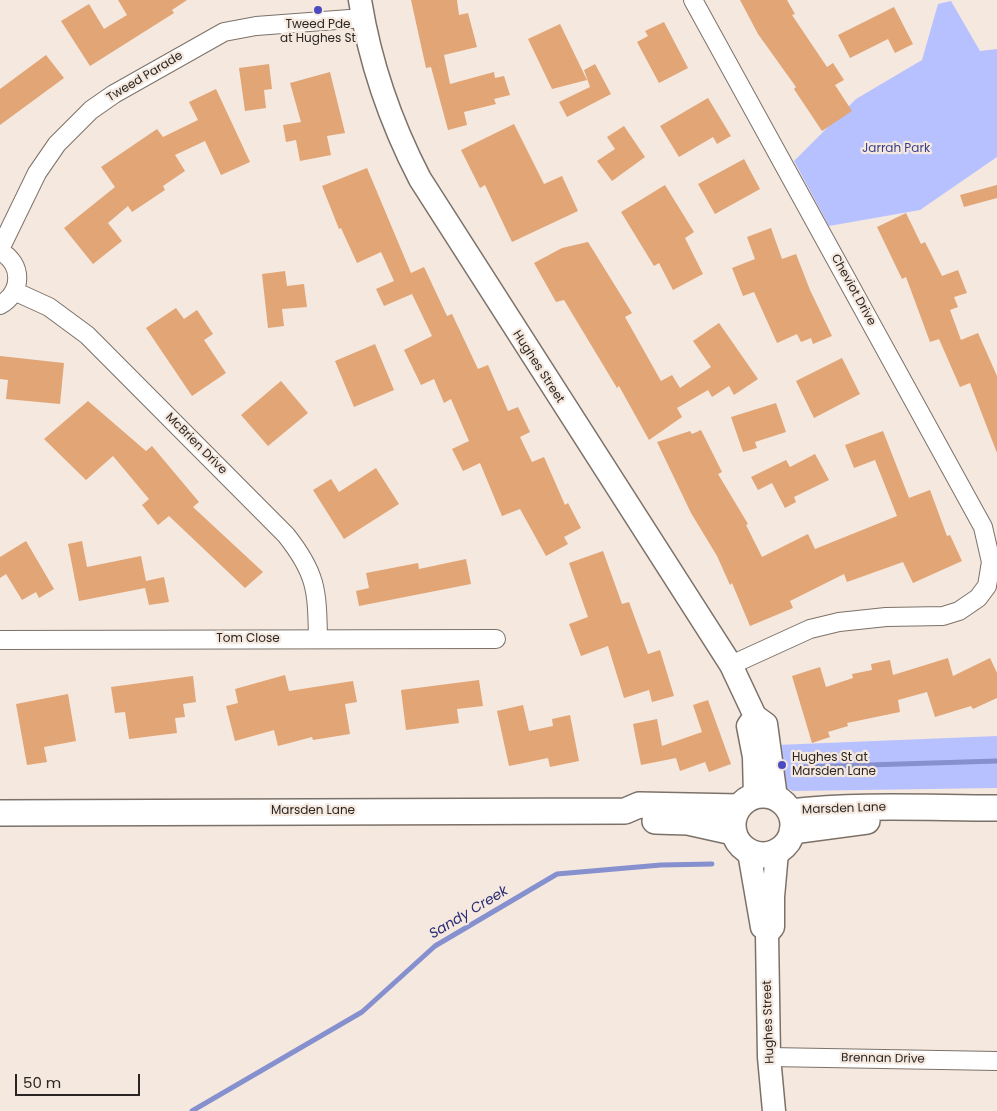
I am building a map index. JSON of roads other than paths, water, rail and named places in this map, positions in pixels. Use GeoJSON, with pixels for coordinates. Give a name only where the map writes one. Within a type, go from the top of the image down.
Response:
{"type":"FeatureCollection","features":[{"type":"Feature","properties":{"kind":"main road","name":"Marsden Lane"},"geometry":{"type":"LineString","coordinates":[[0,813],[625,811],[639,805],[770,809],[877,820],[899,808],[997,808]]}},
{"type":"Feature","properties":{"kind":"main road"},"geometry":{"type":"LineString","coordinates":[[770,809],[787,843],[778,852],[762,856],[749,852],[738,843],[733,832],[733,819],[770,809]]}},
{"type":"Feature","properties":{"kind":"main road","name":"Marsden Lane"},"geometry":{"type":"LineString","coordinates":[[625,811],[637,820],[688,822],[733,832]]}},
{"type":"Feature","properties":{"kind":"street","name":"Cheviot Drive"},"geometry":{"type":"LineString","coordinates":[[693,0],[983,527],[991,562],[992,590],[959,610],[943,616],[886,617],[839,622],[810,629],[731,665]]}},
{"type":"Feature","properties":{"kind":"street","name":"Tweed Parade"},"geometry":{"type":"LineString","coordinates":[[0,250],[37,173],[58,144],[91,110],[114,94],[224,32],[361,9]]}},
{"type":"Feature","properties":{"kind":"street","name":"Hughes Street"},"geometry":{"type":"LineString","coordinates":[[361,9],[369,47],[388,110],[420,179],[731,665],[755,716],[766,724],[770,809]]}},
{"type":"Feature","properties":{"kind":"street"},"geometry":{"type":"LineString","coordinates":[[0,250],[10,257],[16,268],[18,279],[14,291],[0,305]]}},
{"type":"Feature","properties":{"kind":"street","name":"McBrien Drive"},"geometry":{"type":"LineString","coordinates":[[14,291],[49,307],[87,336],[286,536],[310,569],[318,608],[318,638]]}},
{"type":"Feature","properties":{"kind":"street","name":"Tom Close"},"geometry":{"type":"LineString","coordinates":[[0,640],[496,639]]}},
{"type":"Feature","properties":{"kind":"street","name":"Hughes Street"},"geometry":{"type":"LineString","coordinates":[[749,852],[760,925],[767,934],[769,1057],[774,1111]]}},
{"type":"Feature","properties":{"kind":"street","name":"Hughes Street"},"geometry":{"type":"LineString","coordinates":[[767,934],[773,927],[772,898],[778,852]]}},
{"type":"Feature","properties":{"kind":"street","name":"Brennan Drive"},"geometry":{"type":"LineString","coordinates":[[769,1057],[997,1061]]}},
{"type":"Feature","properties":{"kind":"waterway","name":"Sandy Creek"},"geometry":{"type":"LineString","coordinates":[[803,767],[997,761]]}},
{"type":"Feature","properties":{"kind":"waterway","name":"Sandy Creek"},"geometry":{"type":"LineString","coordinates":[[192,1111],[362,1012],[435,946],[557,874],[661,865],[712,864]]}},
{"type":"Feature","properties":{"kind":"place","name":"Tweed Pde at Hughes St"},"geometry":{"type":"Point","coordinates":[318,10]}},
{"type":"Feature","properties":{"kind":"place","name":"Hughes St at Marsden Lane"},"geometry":{"type":"Point","coordinates":[782,765]}},
{"type":"Feature","properties":{"kind":"park label","name":"Jarrah Park"},"geometry":{"type":"Point","coordinates":[896,149]}}]}
